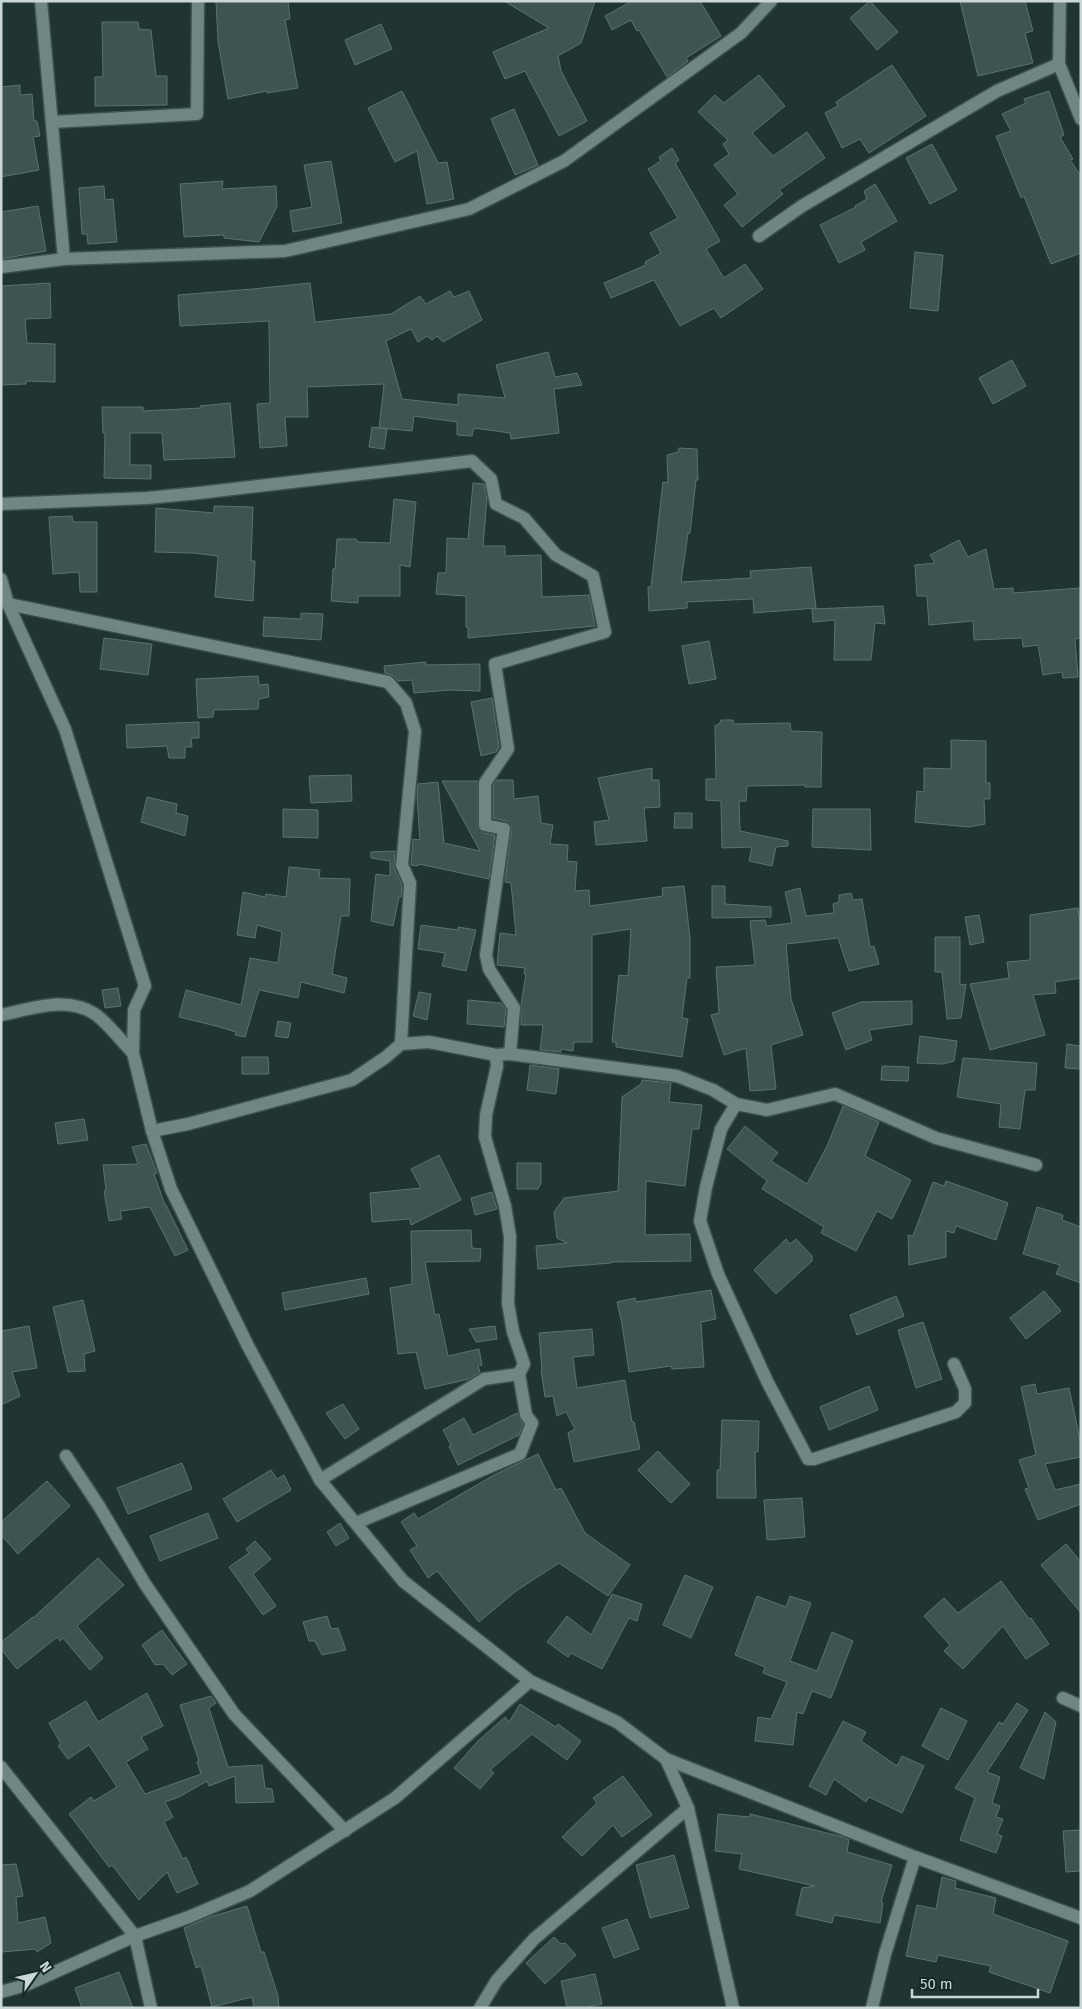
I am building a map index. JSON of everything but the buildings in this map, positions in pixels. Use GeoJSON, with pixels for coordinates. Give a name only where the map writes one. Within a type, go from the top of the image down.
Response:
{"type":"FeatureCollection","features":[{"type":"Feature","properties":{"kind":"street"},"geometry":{"type":"LineString","coordinates":[[41,1],[64,259]]}},
{"type":"Feature","properties":{"kind":"street"},"geometry":{"type":"LineString","coordinates":[[52,122],[197,114],[198,1]]}},
{"type":"Feature","properties":{"kind":"street"},"geometry":{"type":"LineString","coordinates":[[1,267],[64,259],[285,251],[469,209],[564,161],[741,33],[771,1]]}},
{"type":"Feature","properties":{"kind":"street"},"geometry":{"type":"LineString","coordinates":[[1060,1],[1059,64],[1081,119]]}},
{"type":"Feature","properties":{"kind":"street"},"geometry":{"type":"LineString","coordinates":[[759,236],[802,206],[997,91],[1059,64]]}},
{"type":"Feature","properties":{"kind":"street"},"geometry":{"type":"LineString","coordinates":[[1,504],[147,498],[191,494],[472,461],[491,479],[496,504],[524,518],[556,555],[594,576],[605,632],[495,664],[508,749],[485,783],[485,825],[504,830],[486,955],[489,969],[514,1008],[510,1054]]}},
{"type":"Feature","properties":{"kind":"street"},"geometry":{"type":"LineString","coordinates":[[1,579],[8,604],[65,729],[144,986],[134,1010],[132,1053],[152,1131],[171,1189],[248,1346],[320,1480],[403,1582],[530,1681],[616,1722],[666,1759],[915,1857],[1081,1918]]}},
{"type":"Feature","properties":{"kind":"street"},"geometry":{"type":"LineString","coordinates":[[8,604],[388,682],[406,703],[415,731],[402,866],[410,883],[401,1044]]}},
{"type":"Feature","properties":{"kind":"street"},"geometry":{"type":"LineString","coordinates":[[1,1015],[51,1005],[74,1005],[95,1014],[132,1053]]}},
{"type":"Feature","properties":{"kind":"street"},"geometry":{"type":"LineString","coordinates":[[152,1131],[188,1124],[352,1080],[386,1057],[401,1044],[429,1042],[496,1055],[510,1054],[677,1076],[713,1090],[736,1104],[767,1110],[835,1094],[936,1138],[1036,1165]]}},
{"type":"Feature","properties":{"kind":"street"},"geometry":{"type":"LineString","coordinates":[[356,1523],[520,1454],[532,1423],[526,1415],[519,1374],[524,1364],[513,1332],[508,1303],[510,1237],[506,1206],[485,1137],[486,1115],[497,1066],[496,1055]]}},
{"type":"Feature","properties":{"kind":"street"},"geometry":{"type":"LineString","coordinates":[[736,1104],[721,1129],[706,1187],[700,1221],[718,1274],[767,1381],[808,1459],[814,1459],[956,1412],[965,1403],[965,1389],[954,1364]]}},
{"type":"Feature","properties":{"kind":"street"},"geometry":{"type":"LineString","coordinates":[[320,1480],[484,1379],[519,1374]]}},
{"type":"Feature","properties":{"kind":"street"},"geometry":{"type":"LineString","coordinates":[[66,1456],[99,1506],[145,1584],[234,1714],[345,1831]]}},
{"type":"Feature","properties":{"kind":"street"},"geometry":{"type":"LineString","coordinates":[[1,1992],[26,1985],[135,1936],[189,1917],[250,1891],[395,1798],[530,1681]]}},
{"type":"Feature","properties":{"kind":"street"},"geometry":{"type":"LineString","coordinates":[[1062,1698],[1081,1706]]}},
{"type":"Feature","properties":{"kind":"street"},"geometry":{"type":"LineString","coordinates":[[666,1759],[688,1808],[733,2008]]}},
{"type":"Feature","properties":{"kind":"street"},"geometry":{"type":"LineString","coordinates":[[1,1767],[135,1936],[151,2008]]}},
{"type":"Feature","properties":{"kind":"street"},"geometry":{"type":"LineString","coordinates":[[480,2008],[497,1980],[534,1939],[688,1808]]}},
{"type":"Feature","properties":{"kind":"street"},"geometry":{"type":"LineString","coordinates":[[872,2008],[885,1954],[915,1857]]}}]}
